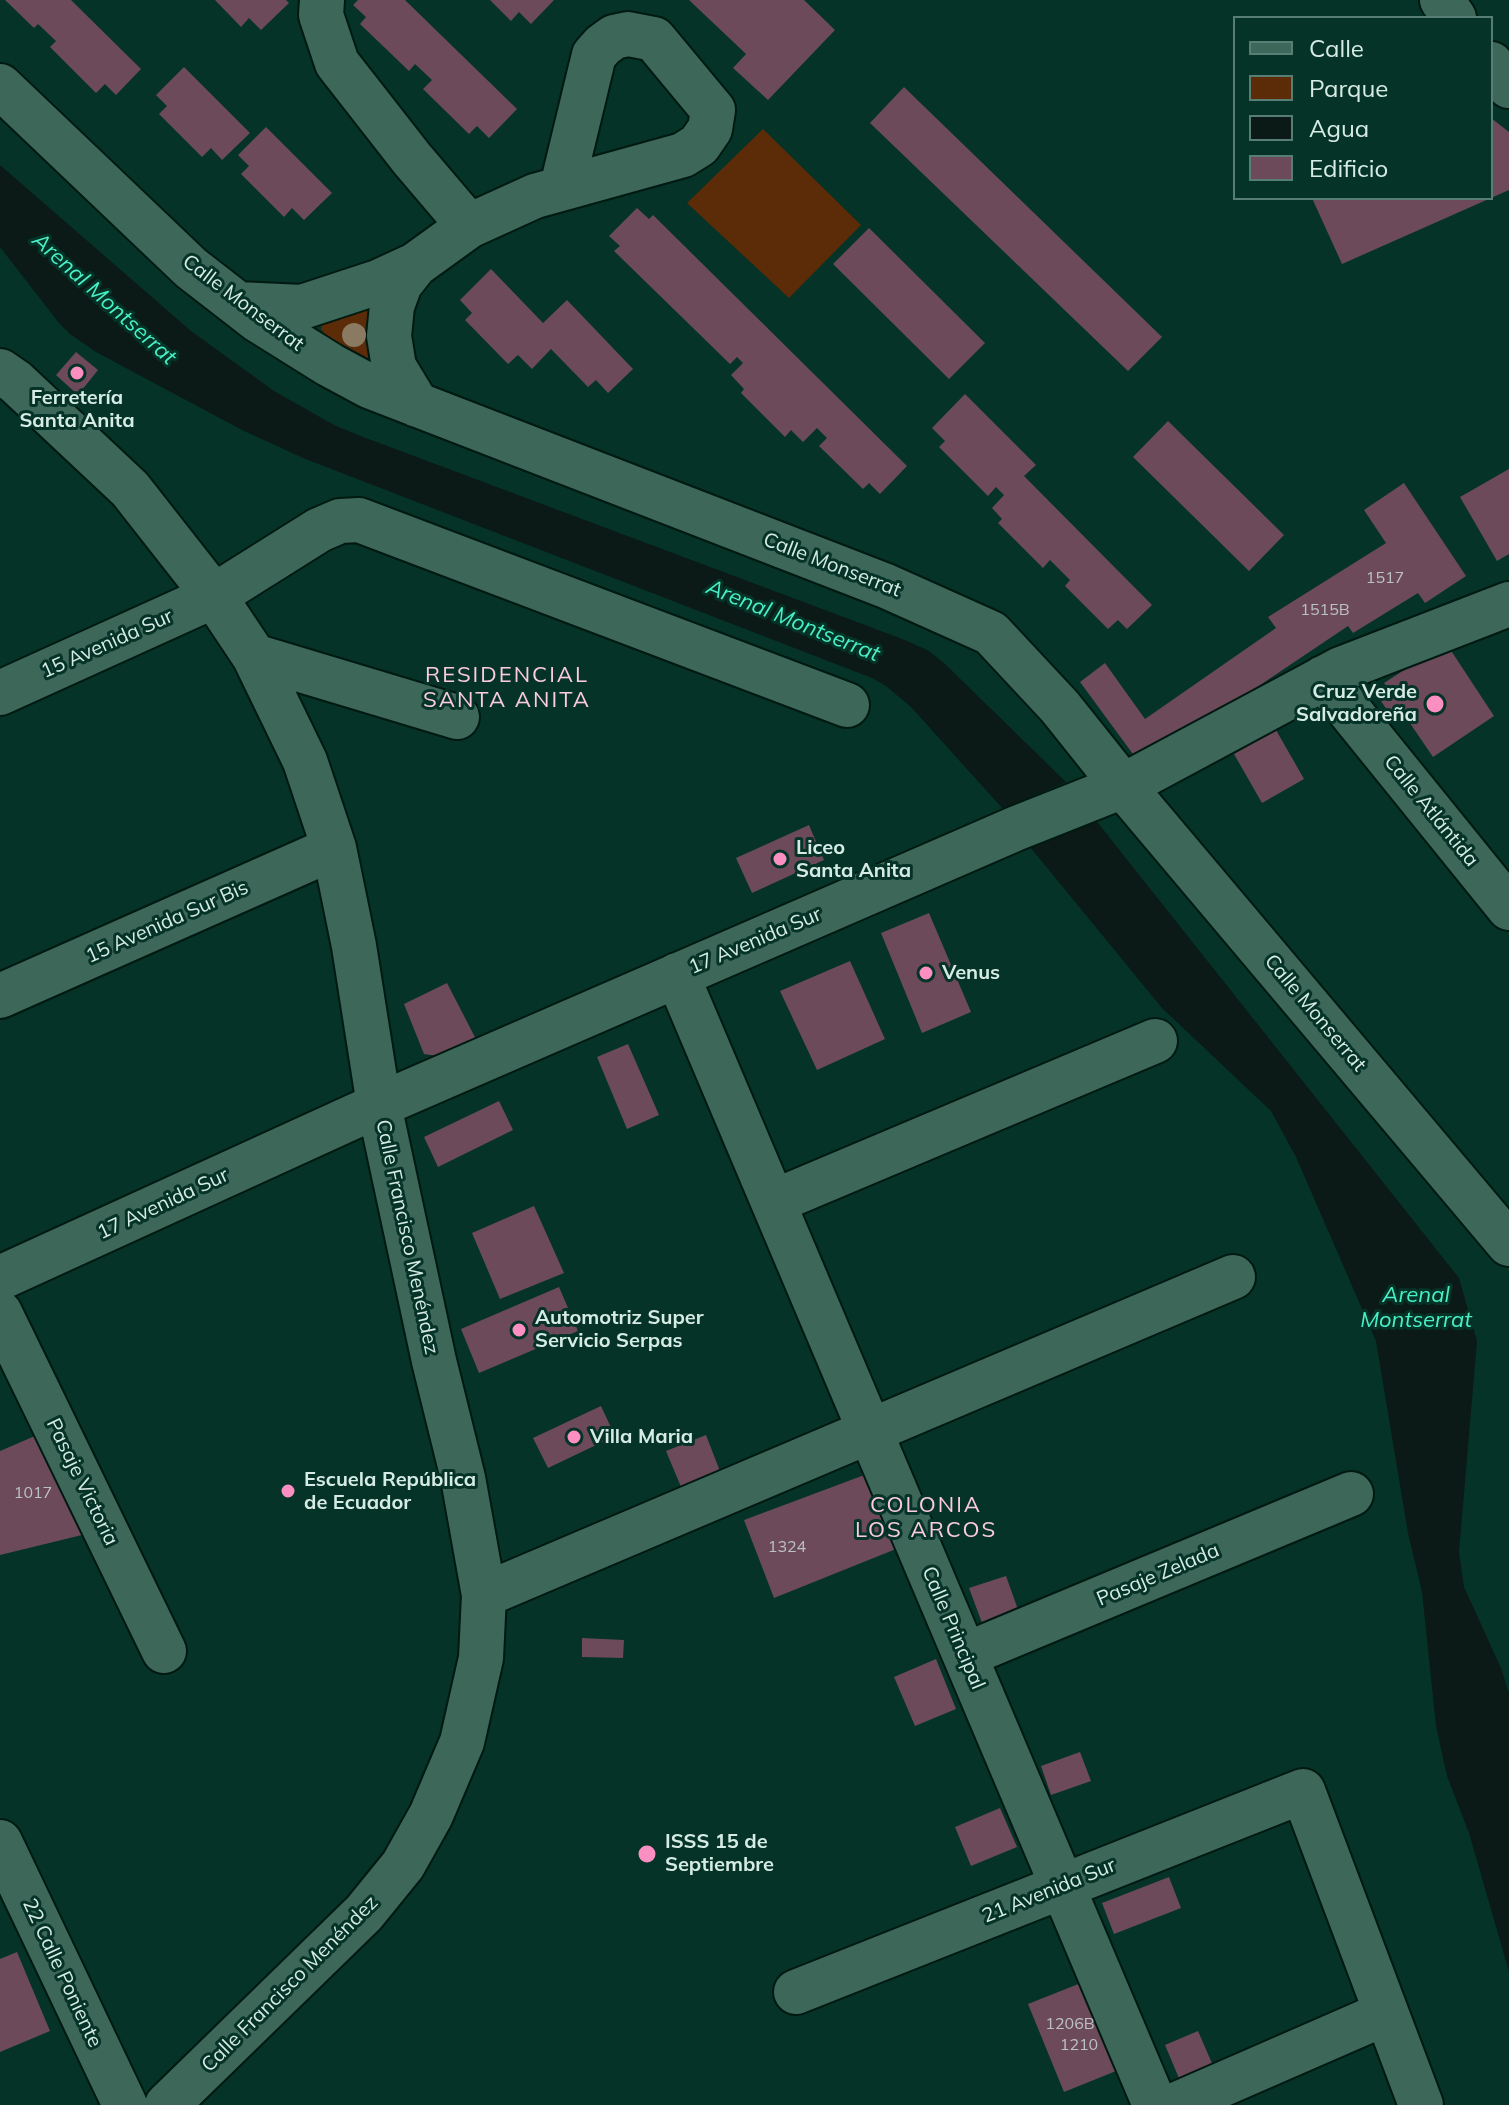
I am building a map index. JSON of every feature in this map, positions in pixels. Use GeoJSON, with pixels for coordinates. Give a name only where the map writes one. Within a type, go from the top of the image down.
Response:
{"type":"FeatureCollection","features":[{"type":"Feature","properties":{"kind":"street"},"geometry":{"type":"LineString","coordinates":[[322,0],[321,15],[337,63],[402,148],[469,226]]}},
{"type":"Feature","properties":{"kind":"street"},"geometry":{"type":"LineString","coordinates":[[1493,66],[1509,86]]}},
{"type":"Feature","properties":{"kind":"street","name":"Calle Monserrat"},"geometry":{"type":"LineString","coordinates":[[0,86],[191,268],[323,361],[369,386],[898,591],[991,633],[1060,707],[1509,1244]]}},
{"type":"Feature","properties":{"kind":"street"},"geometry":{"type":"LineString","coordinates":[[238,304],[302,307],[378,282],[415,265],[469,226],[562,187]]}},
{"type":"Feature","properties":{"kind":"street"},"geometry":{"type":"LineString","coordinates":[[415,265],[400,284],[392,306],[389,336],[394,367],[417,405]]}},
{"type":"Feature","properties":{"kind":"street","name":"Calle Francisco Menéndez"},"geometry":{"type":"LineString","coordinates":[[5,381],[130,489],[214,596],[254,656],[305,761],[334,848],[354,946],[379,1105],[434,1361],[463,1478],[484,1595],[481,1658],[462,1742],[431,1815],[403,1865],[364,1913],[167,2105]]}},
{"type":"Feature","properties":{"kind":"street","name":"15 Avenida Sur"},"geometry":{"type":"LineString","coordinates":[[0,693],[214,596],[319,530],[340,521],[359,520],[847,705]]}},
{"type":"Feature","properties":{"kind":"street","name":"17 Avenida Sur"},"geometry":{"type":"LineString","coordinates":[[0,1278],[379,1105],[1017,828],[1123,786],[1323,678],[1509,604]]}},
{"type":"Feature","properties":{"kind":"street"},"geometry":{"type":"LineString","coordinates":[[254,656],[457,717]]}},
{"type":"Feature","properties":{"kind":"street","name":"Calle Atlántida"},"geometry":{"type":"LineString","coordinates":[[1323,678],[1509,908]]}},
{"type":"Feature","properties":{"kind":"street","name":"15 Avenida Sur Bis"},"geometry":{"type":"LineString","coordinates":[[0,996],[334,848]]}},
{"type":"Feature","properties":{"kind":"street","name":"Calle Principal"},"geometry":{"type":"LineString","coordinates":[[677,975],[1155,2105]]}},
{"type":"Feature","properties":{"kind":"street"},"geometry":{"type":"LineString","coordinates":[[773,1202],[1155,1041]]}},
{"type":"Feature","properties":{"kind":"street"},"geometry":{"type":"LineString","coordinates":[[484,1595],[1233,1277]]}},
{"type":"Feature","properties":{"kind":"street","name":"Pasaje Victoria"},"geometry":{"type":"LineString","coordinates":[[0,1313],[164,1651]]}},
{"type":"Feature","properties":{"kind":"street","name":"Pasaje Zelada"},"geometry":{"type":"LineString","coordinates":[[965,1655],[1351,1494]]}},
{"type":"Feature","properties":{"kind":"street","name":"21 Avenida Sur"},"geometry":{"type":"LineString","coordinates":[[796,1992],[1303,1791],[1386,2013]]}},
{"type":"Feature","properties":{"kind":"street","name":"22 Calle Poniente"},"geometry":{"type":"LineString","coordinates":[[0,1842],[125,2105]]}},
{"type":"Feature","properties":{"kind":"street"},"geometry":{"type":"LineString","coordinates":[[1175,2105],[1386,2013],[1421,2105]]}},
{"type":"Feature","properties":{"kind":"green space"},"geometry":{"type":"Polygon","coordinates":[[[763,129],[861,225],[789,298],[687,203],[763,129]]]}},
{"type":"Feature","properties":{"kind":"green space"},"geometry":{"type":"Polygon","coordinates":[[[374,298],[383,369],[334,347],[321,329],[323,319],[374,298]]]}},
{"type":"Feature","properties":{"kind":"water","name":"Arenal Montserrat"},"geometry":{"type":"Polygon","coordinates":[[[0,165],[191,331],[274,391],[358,435],[929,651],[1066,782],[1003,809],[911,707],[872,678],[303,458],[242,430],[96,352],[59,323],[0,247],[0,165]]]}},
{"type":"Feature","properties":{"kind":"water","name":"Arenal Montserrat"},"geometry":{"type":"Polygon","coordinates":[[[1094,818],[1459,1278],[1477,1341],[1459,1552],[1464,1587],[1501,1668],[1509,1693],[1509,1972],[1469,1833],[1447,1776],[1436,1726],[1422,1592],[1408,1533],[1376,1341],[1296,1157],[1271,1111],[1162,1008],[1030,847],[1094,818]]]}},
{"type":"Feature","properties":{"kind":"building"},"geometry":{"type":"Polygon","coordinates":[[[5,0],[71,0],[141,69],[116,95],[105,84],[96,93],[50,47],[56,41],[38,24],[34,28],[5,0]]]}},
{"type":"Feature","properties":{"kind":"building"},"geometry":{"type":"Polygon","coordinates":[[[215,0],[286,0],[289,3],[261,30],[249,18],[241,27],[215,0]]]}},
{"type":"Feature","properties":{"kind":"building"},"geometry":{"type":"Polygon","coordinates":[[[358,0],[405,0],[517,109],[489,138],[477,126],[469,134],[423,89],[432,80],[415,64],[409,71],[360,24],[366,17],[353,5],[358,0]]]}},
{"type":"Feature","properties":{"kind":"building"},"geometry":{"type":"Polygon","coordinates":[[[490,0],[554,0],[531,24],[519,12],[511,21],[490,0]]]}},
{"type":"Feature","properties":{"kind":"building"},"geometry":{"type":"Polygon","coordinates":[[[689,0],[804,0],[835,30],[768,100],[733,68],[746,54],[689,0]]]}},
{"type":"Feature","properties":{"kind":"building"},"geometry":{"type":"Polygon","coordinates":[[[184,67],[250,133],[222,160],[211,148],[202,157],[159,114],[167,106],[156,95],[184,67]]]}},
{"type":"Feature","properties":{"kind":"building"},"geometry":{"type":"Polygon","coordinates":[[[904,87],[1162,337],[1128,371],[870,123],[904,87]]]}},
{"type":"Feature","properties":{"kind":"building"},"geometry":{"type":"Polygon","coordinates":[[[1493,120],[1509,132],[1509,190],[1493,197],[1493,120]]]}},
{"type":"Feature","properties":{"kind":"building"},"geometry":{"type":"Polygon","coordinates":[[[266,127],[332,193],[304,220],[292,208],[284,217],[241,174],[249,166],[238,155],[266,127]]]}},
{"type":"Feature","properties":{"kind":"building"},"geometry":{"type":"Polygon","coordinates":[[[1313,200],[1486,200],[1342,264],[1313,200]]]}},
{"type":"Feature","properties":{"kind":"building"},"geometry":{"type":"Polygon","coordinates":[[[637,208],[649,219],[653,215],[907,466],[880,494],[869,483],[863,489],[819,446],[827,438],[817,428],[803,442],[791,430],[785,437],[741,393],[744,389],[731,375],[743,363],[737,357],[730,364],[614,251],[620,246],[609,236],[637,208]]]}},
{"type":"Feature","properties":{"kind":"building"},"geometry":{"type":"Polygon","coordinates":[[[869,228],[985,343],[949,379],[833,264],[869,228]]]}},
{"type":"Feature","properties":{"kind":"building"},"geometry":{"type":"Polygon","coordinates":[[[491,269],[543,323],[567,300],[633,369],[608,393],[596,380],[588,387],[551,349],[532,369],[518,355],[508,364],[465,320],[472,313],[460,300],[491,269]]]}},
{"type":"Feature","properties":{"kind":"building","name":"Ferretería Santa Anita"},"geometry":{"type":"Polygon","coordinates":[[[76,352],[98,370],[78,395],[56,375],[76,352]]]}},
{"type":"Feature","properties":{"kind":"building"},"geometry":{"type":"Polygon","coordinates":[[[965,394],[1036,465],[1024,476],[1152,605],[1127,629],[1118,620],[1108,629],[1065,586],[1070,580],[1050,560],[1043,568],[998,523],[1002,519],[992,508],[1004,495],[996,487],[988,496],[939,447],[945,441],[932,428],[965,394]]]}},
{"type":"Feature","properties":{"kind":"building"},"geometry":{"type":"Polygon","coordinates":[[[1168,421],[1284,535],[1249,571],[1133,457],[1168,421]]]}},
{"type":"Feature","properties":{"kind":"building"},"geometry":{"type":"Polygon","coordinates":[[[1509,469],[1509,554],[1497,561],[1460,497],[1509,469]]]}},
{"type":"Feature","properties":{"kind":"building"},"geometry":{"type":"Polygon","coordinates":[[[1404,483],[1466,576],[1425,603],[1418,593],[1353,633],[1348,626],[1141,765],[1080,682],[1105,663],[1145,719],[1276,628],[1268,617],[1386,543],[1364,510],[1404,483]]]}},
{"type":"Feature","properties":{"kind":"building","name":"Cruz Verde Salvadoreña"},"geometry":{"type":"Polygon","coordinates":[[[1446,643],[1494,716],[1433,757],[1401,710],[1391,716],[1379,698],[1390,691],[1384,683],[1446,643]]]}},
{"type":"Feature","properties":{"kind":"building"},"geometry":{"type":"Polygon","coordinates":[[[1276,730],[1304,779],[1262,803],[1234,754],[1276,730]]]}},
{"type":"Feature","properties":{"kind":"building","name":"Liceo Santa Anita"},"geometry":{"type":"Polygon","coordinates":[[[809,825],[824,860],[752,893],[736,858],[809,825]]]}},
{"type":"Feature","properties":{"kind":"building","name":"Venus"},"geometry":{"type":"Polygon","coordinates":[[[929,913],[971,1012],[922,1033],[881,933],[929,913]]]}},
{"type":"Feature","properties":{"kind":"building"},"geometry":{"type":"Polygon","coordinates":[[[850,961],[885,1039],[817,1070],[780,991],[850,961]]]}},
{"type":"Feature","properties":{"kind":"building"},"geometry":{"type":"Polygon","coordinates":[[[447,983],[479,1045],[444,1057],[424,1054],[404,1004],[447,983]]]}},
{"type":"Feature","properties":{"kind":"building"},"geometry":{"type":"Polygon","coordinates":[[[628,1044],[659,1115],[627,1129],[597,1057],[628,1044]]]}},
{"type":"Feature","properties":{"kind":"building"},"geometry":{"type":"Polygon","coordinates":[[[499,1101],[513,1130],[438,1167],[424,1137],[499,1101]]]}},
{"type":"Feature","properties":{"kind":"building"},"geometry":{"type":"Polygon","coordinates":[[[534,1206],[564,1273],[500,1299],[472,1233],[534,1206]]]}},
{"type":"Feature","properties":{"kind":"building","name":"Automotriz Super Servicio Serpas"},"geometry":{"type":"Polygon","coordinates":[[[559,1287],[578,1331],[479,1373],[461,1329],[559,1287]]]}},
{"type":"Feature","properties":{"kind":"building","name":"Villa Maria"},"geometry":{"type":"Polygon","coordinates":[[[601,1406],[615,1436],[548,1468],[533,1438],[601,1406]]]}},
{"type":"Feature","properties":{"kind":"building"},"geometry":{"type":"Polygon","coordinates":[[[42,1433],[82,1535],[0,1555],[0,1451],[42,1433]]]}},
{"type":"Feature","properties":{"kind":"building"},"geometry":{"type":"Polygon","coordinates":[[[706,1435],[723,1479],[684,1494],[666,1451],[706,1435]]]}},
{"type":"Feature","properties":{"kind":"building"},"geometry":{"type":"Polygon","coordinates":[[[867,1474],[896,1549],[774,1598],[744,1520],[867,1474]]]}},
{"type":"Feature","properties":{"kind":"building"},"geometry":{"type":"Polygon","coordinates":[[[1006,1576],[1021,1618],[985,1631],[969,1588],[1006,1576]]]}},
{"type":"Feature","properties":{"kind":"building"},"geometry":{"type":"Polygon","coordinates":[[[582,1638],[624,1640],[623,1658],[582,1657],[582,1638]]]}},
{"type":"Feature","properties":{"kind":"building"},"geometry":{"type":"Polygon","coordinates":[[[936,1659],[956,1709],[915,1726],[894,1677],[936,1659]]]}},
{"type":"Feature","properties":{"kind":"building"},"geometry":{"type":"Polygon","coordinates":[[[1080,1752],[1091,1781],[1051,1795],[1041,1766],[1080,1752]]]}},
{"type":"Feature","properties":{"kind":"building"},"geometry":{"type":"Polygon","coordinates":[[[1000,1808],[1017,1847],[971,1866],[955,1827],[1000,1808]]]}},
{"type":"Feature","properties":{"kind":"building"},"geometry":{"type":"Polygon","coordinates":[[[1169,1877],[1181,1908],[1114,1934],[1102,1903],[1169,1877]]]}},
{"type":"Feature","properties":{"kind":"building"},"geometry":{"type":"Polygon","coordinates":[[[17,1952],[50,2031],[0,2052],[0,1959],[17,1952]]]}},
{"type":"Feature","properties":{"kind":"building"},"geometry":{"type":"Polygon","coordinates":[[[1086,1981],[1121,2069],[1064,2092],[1028,2004],[1086,1981]]]}},
{"type":"Feature","properties":{"kind":"building"},"geometry":{"type":"Polygon","coordinates":[[[1198,2031],[1214,2068],[1181,2083],[1165,2045],[1198,2031]]]}},
{"type":"Feature","properties":{"kind":"place","name":"Ferretería Santa Anita"},"geometry":{"type":"Point","coordinates":[77,373]}},
{"type":"Feature","properties":{"kind":"place","name":"Cruz Verde Salvadoreña"},"geometry":{"type":"Point","coordinates":[1435,704]}},
{"type":"Feature","properties":{"kind":"place","name":"Liceo Santa Anita"},"geometry":{"type":"Point","coordinates":[780,859]}},
{"type":"Feature","properties":{"kind":"place","name":"Venus"},"geometry":{"type":"Point","coordinates":[926,973]}},
{"type":"Feature","properties":{"kind":"place","name":"Automotriz Super Servicio Serpas"},"geometry":{"type":"Point","coordinates":[519,1330]}},
{"type":"Feature","properties":{"kind":"place","name":"Villa Maria"},"geometry":{"type":"Point","coordinates":[574,1437]}},
{"type":"Feature","properties":{"kind":"place","name":"Escuela República de Ecuador"},"geometry":{"type":"Point","coordinates":[288,1491]}},
{"type":"Feature","properties":{"kind":"place","name":"ISSS 15 de Septiembre"},"geometry":{"type":"Point","coordinates":[647,1854]}},
{"type":"Feature","properties":{"kind":"district","name":"RESIDENCIAL SANTA ANITA"},"geometry":{"type":"Point","coordinates":[507,688]}},
{"type":"Feature","properties":{"kind":"district","name":"COLONIA LOS ARCOS"},"geometry":{"type":"Point","coordinates":[926,1518]}}]}
